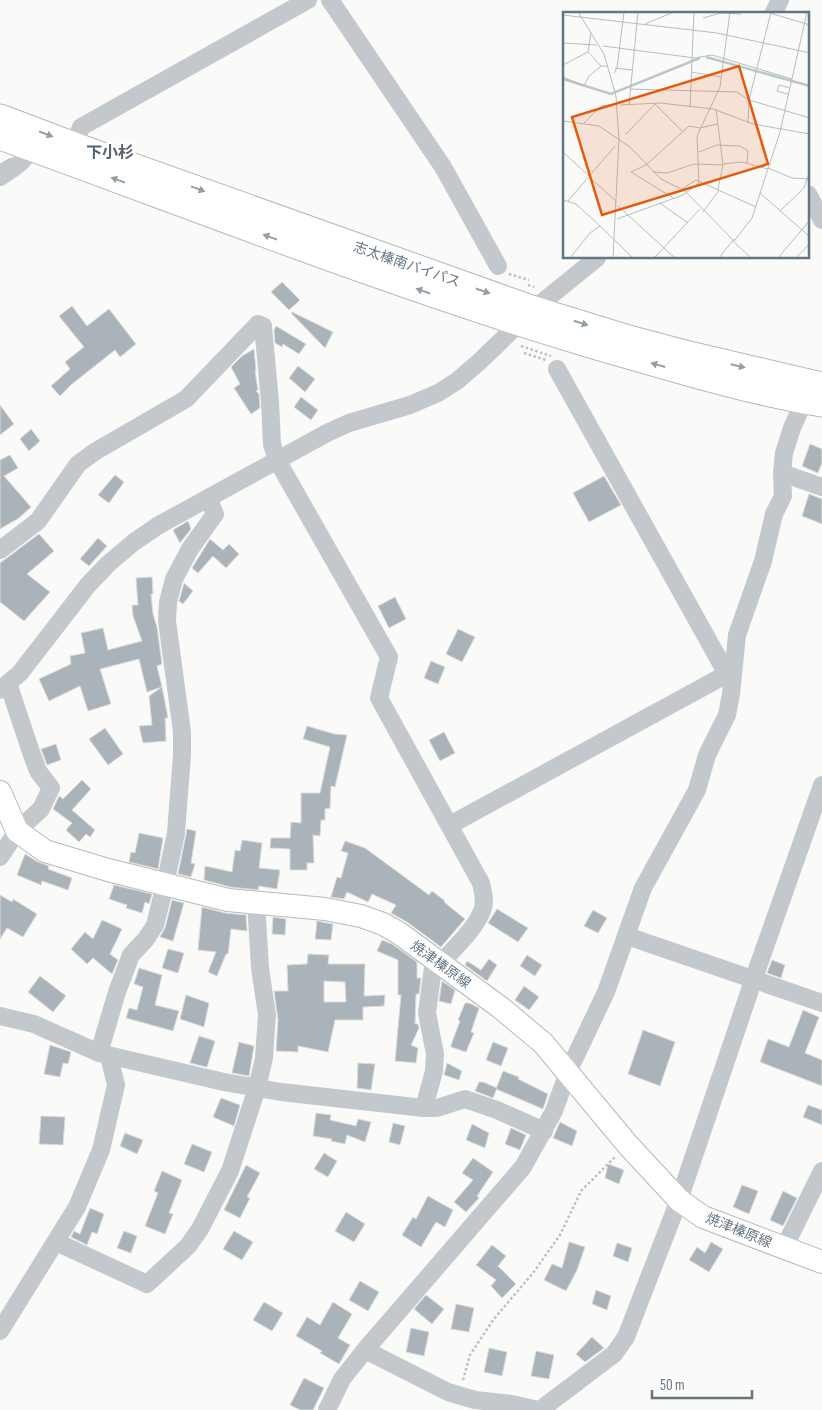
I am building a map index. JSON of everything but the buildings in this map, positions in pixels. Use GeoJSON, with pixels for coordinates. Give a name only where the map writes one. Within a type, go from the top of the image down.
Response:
{"type":"FeatureCollection","features":[{"type":"Feature","properties":{"kind":"highway","name":"志太榛南バイパス"},"geometry":{"type":"LineString","coordinates":[[0,117],[527,316]]}},
{"type":"Feature","properties":{"kind":"highway","name":"志太榛南バイパス"},"geometry":{"type":"LineString","coordinates":[[0,137],[362,271],[527,316],[625,337],[817,389]]}},
{"type":"Feature","properties":{"kind":"main road"},"geometry":{"type":"LineString","coordinates":[[0,792],[17,831]]}},
{"type":"Feature","properties":{"kind":"main road","name":"焼津榛原線"},"geometry":{"type":"LineString","coordinates":[[17,831],[45,851],[165,885],[228,900],[325,909],[361,916],[383,924],[502,1008],[536,1037],[568,1072],[628,1145],[679,1200],[703,1216],[822,1262]]}},
{"type":"Feature","properties":{"kind":"street"},"geometry":{"type":"LineString","coordinates":[[74,145],[80,127],[308,0]]}},
{"type":"Feature","properties":{"kind":"street"},"geometry":{"type":"LineString","coordinates":[[330,0],[442,167],[499,269]]}},
{"type":"Feature","properties":{"kind":"street"},"geometry":{"type":"LineString","coordinates":[[774,12],[780,0]]}},
{"type":"Feature","properties":{"kind":"street"},"geometry":{"type":"LineString","coordinates":[[0,176],[20,164],[27,156],[30,148]]}},
{"type":"Feature","properties":{"kind":"street"},"geometry":{"type":"LineString","coordinates":[[810,198],[822,220]]}},
{"type":"Feature","properties":{"kind":"street"},"geometry":{"type":"LineString","coordinates":[[0,857],[17,831],[41,809],[51,788],[38,771],[4,686],[20,673],[88,585],[108,564],[153,529],[334,430],[349,423],[410,405],[438,393],[457,381],[527,316],[596,259]]}},
{"type":"Feature","properties":{"kind":"street"},"geometry":{"type":"LineString","coordinates":[[0,550],[38,520],[78,464],[96,451],[186,399],[258,324],[263,326],[266,344],[272,444],[277,460],[389,657],[379,698],[481,883],[484,896],[483,910],[473,926],[437,962],[427,1013],[435,1054],[434,1071],[424,1108]]}},
{"type":"Feature","properties":{"kind":"street"},"geometry":{"type":"LineString","coordinates":[[557,369],[730,673]]}},
{"type":"Feature","properties":{"kind":"street"},"geometry":{"type":"LineString","coordinates":[[328,1410],[342,1379],[365,1350],[523,1166],[554,1111],[568,1072],[606,992],[643,888],[697,790],[707,755],[727,715],[731,694],[730,673],[737,635],[763,561],[774,514],[783,496],[782,473],[784,453],[792,428],[817,389]]}},
{"type":"Feature","properties":{"kind":"street"},"geometry":{"type":"LineString","coordinates":[[782,473],[822,487]]}},
{"type":"Feature","properties":{"kind":"street"},"geometry":{"type":"LineString","coordinates":[[0,1331],[77,1207],[101,1150],[116,1086],[104,1054],[117,992],[131,956],[155,925],[176,833],[182,732],[167,621],[168,602],[174,579],[190,549],[215,514],[208,498]]}},
{"type":"Feature","properties":{"kind":"street"},"geometry":{"type":"LineString","coordinates":[[450,825],[730,673]]}},
{"type":"Feature","properties":{"kind":"street"},"geometry":{"type":"LineString","coordinates":[[365,1350],[448,1392],[475,1400],[512,1404],[539,1410],[614,1354],[626,1337],[679,1200],[822,785]]}},
{"type":"Feature","properties":{"kind":"street"},"geometry":{"type":"LineString","coordinates":[[56,1242],[147,1284],[188,1246],[200,1229],[230,1171],[257,1088],[264,1058],[267,1016],[260,968],[256,902]]}},
{"type":"Feature","properties":{"kind":"street"},"geometry":{"type":"LineString","coordinates":[[627,936],[754,978],[822,1003]]}},
{"type":"Feature","properties":{"kind":"street"},"geometry":{"type":"LineString","coordinates":[[0,1016],[34,1024],[53,1031],[84,1048],[104,1054],[257,1088],[424,1108],[437,1108],[465,1099],[497,1110],[544,1131]]}},
{"type":"Feature","properties":{"kind":"street"},"geometry":{"type":"LineString","coordinates":[[784,1248],[822,1171]]}},
{"type":"Feature","properties":{"kind":"path"},"geometry":{"type":"LineString","coordinates":[[499,269],[529,280]]}},
{"type":"Feature","properties":{"kind":"path"},"geometry":{"type":"LineString","coordinates":[[524,353],[550,361],[552,356],[527,316],[525,284]]}},
{"type":"Feature","properties":{"kind":"path"},"geometry":{"type":"LineString","coordinates":[[460,1395],[470,1355],[489,1326],[533,1273],[560,1235],[580,1191],[628,1145]]}},
{"type":"Feature","properties":{"kind":"waterway"},"geometry":{"type":"LineString","coordinates":[[0,166],[10,160]]}},
{"type":"Feature","properties":{"kind":"district","name":"下小杉"},"geometry":{"type":"Point","coordinates":[110,152]}}]}
